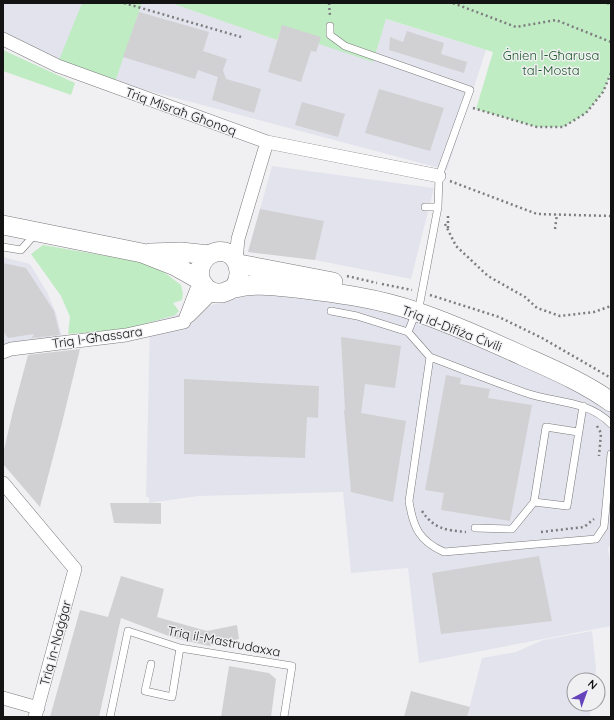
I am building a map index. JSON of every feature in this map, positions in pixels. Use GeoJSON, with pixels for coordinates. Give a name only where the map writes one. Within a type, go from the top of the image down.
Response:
{"type":"FeatureCollection","features":[{"type":"Feature","properties":{"kind":"main road","name":"Triq id-Difiża Ċivili"},"geometry":{"type":"LineString","coordinates":[[3,225],[142,253],[175,266],[205,285],[226,292],[234,288],[266,285],[357,306],[419,302],[485,339],[549,368],[602,396],[607,409]]}},
{"type":"Feature","properties":{"kind":"main road","name":"Triq id-Difiża Ċivili"},"geometry":{"type":"LineString","coordinates":[[142,253],[181,252],[232,255],[237,262],[316,278],[419,302],[504,335],[556,360],[611,392]]}},
{"type":"Feature","properties":{"kind":"main road"},"geometry":{"type":"LineString","coordinates":[[205,285],[200,268],[203,261],[213,254]]}},
{"type":"Feature","properties":{"kind":"main road"},"geometry":{"type":"LineString","coordinates":[[234,288],[239,281],[240,273],[237,262]]}},
{"type":"Feature","properties":{"kind":"street","name":"Triq Misraħ Għonoq"},"geometry":{"type":"LineString","coordinates":[[3,39],[58,66],[267,142],[439,176]]}},
{"type":"Feature","properties":{"kind":"street"},"geometry":{"type":"LineString","coordinates":[[237,262],[238,239],[267,142]]}},
{"type":"Feature","properties":{"kind":"street"},"geometry":{"type":"LineString","coordinates":[[213,254],[238,239]]}},
{"type":"Feature","properties":{"kind":"street","name":"Triq l-Għassara"},"geometry":{"type":"LineString","coordinates":[[3,352],[11,349],[126,335],[186,320],[196,291],[205,285]]}},
{"type":"Feature","properties":{"kind":"street","name":"Triq in-Naġġar"},"geometry":{"type":"LineString","coordinates":[[3,483],[75,569],[36,712]]}},
{"type":"Feature","properties":{"kind":"street"},"geometry":{"type":"LineString","coordinates":[[3,698],[36,712]]}},
{"type":"Feature","properties":{"kind":"lane"},"geometry":{"type":"LineString","coordinates":[[330,26],[330,36],[346,46],[470,90],[439,176],[438,207],[419,302],[408,332]]}},
{"type":"Feature","properties":{"kind":"lane"},"geometry":{"type":"LineString","coordinates":[[425,207],[438,207]]}},
{"type":"Feature","properties":{"kind":"lane"},"geometry":{"type":"LineString","coordinates":[[3,247],[21,250],[37,232]]}},
{"type":"Feature","properties":{"kind":"lane"},"geometry":{"type":"LineString","coordinates":[[331,311],[357,306],[408,332],[430,357],[527,393],[583,406],[607,409],[611,424]]}},
{"type":"Feature","properties":{"kind":"lane"},"geometry":{"type":"LineString","coordinates":[[430,357],[409,501],[412,518],[418,533],[430,546],[444,552],[596,539],[604,528],[611,454]]}},
{"type":"Feature","properties":{"kind":"lane"},"geometry":{"type":"LineString","coordinates":[[534,502],[567,506],[583,406]]}},
{"type":"Feature","properties":{"kind":"lane"},"geometry":{"type":"LineString","coordinates":[[474,530],[512,529],[534,502],[546,427],[578,432]]}},
{"type":"Feature","properties":{"kind":"lane","name":"Triq il-Mastrudaxxa"},"geometry":{"type":"LineString","coordinates":[[110,717],[128,631],[180,648],[292,666],[284,717]]}},
{"type":"Feature","properties":{"kind":"lane"},"geometry":{"type":"LineString","coordinates":[[151,664],[145,691],[172,697],[180,648]]}},
{"type":"Feature","properties":{"kind":"path"},"geometry":{"type":"LineString","coordinates":[[124,3],[241,36]]}},
{"type":"Feature","properties":{"kind":"path"},"geometry":{"type":"LineString","coordinates":[[329,3],[330,26]]}},
{"type":"Feature","properties":{"kind":"path"},"geometry":{"type":"LineString","coordinates":[[454,3],[516,27],[556,20],[611,42]]}},
{"type":"Feature","properties":{"kind":"path"},"geometry":{"type":"LineString","coordinates":[[607,3],[611,4]]}},
{"type":"Feature","properties":{"kind":"path"},"geometry":{"type":"LineString","coordinates":[[465,105],[537,127],[563,127],[586,113],[603,92],[611,73]]}},
{"type":"Feature","properties":{"kind":"path"},"geometry":{"type":"LineString","coordinates":[[439,176],[537,214],[611,216]]}},
{"type":"Feature","properties":{"kind":"path"},"geometry":{"type":"LineString","coordinates":[[438,207],[456,246],[488,276],[525,297],[537,308],[560,316],[594,312],[611,306]]}},
{"type":"Feature","properties":{"kind":"path"},"geometry":{"type":"LineString","coordinates":[[554,229],[557,214]]}},
{"type":"Feature","properties":{"kind":"path"},"geometry":{"type":"LineString","coordinates":[[419,302],[499,317],[549,341],[611,378]]}},
{"type":"Feature","properties":{"kind":"path"},"geometry":{"type":"LineString","coordinates":[[599,457],[601,433],[597,425],[607,409]]}},
{"type":"Feature","properties":{"kind":"path"},"geometry":{"type":"LineString","coordinates":[[420,508],[430,522],[444,530],[474,530]]}},
{"type":"Feature","properties":{"kind":"path"},"geometry":{"type":"LineString","coordinates":[[539,532],[584,527],[594,520],[594,512]]}},
{"type":"Feature","properties":{"kind":"shaded area"},"geometry":{"type":"Polygon","coordinates":[[[3,3],[171,3],[277,40],[282,25],[373,62],[385,19],[486,50],[447,170],[104,79],[59,60],[3,32],[3,3]]]}},
{"type":"Feature","properties":{"kind":"shaded area"},"geometry":{"type":"Polygon","coordinates":[[[272,166],[434,188],[411,279],[315,260],[248,252],[272,166]]]}},
{"type":"Feature","properties":{"kind":"shaded area"},"geometry":{"type":"Polygon","coordinates":[[[3,257],[30,264],[47,292],[56,313],[62,337],[3,346],[3,257]]]}},
{"type":"Feature","properties":{"kind":"shaded area"},"geometry":{"type":"Polygon","coordinates":[[[273,289],[431,320],[611,408],[611,544],[608,549],[611,563],[611,626],[419,663],[408,568],[351,573],[343,492],[199,496],[149,503],[149,497],[146,497],[150,321],[273,289]]]}},
{"type":"Feature","properties":{"kind":"shaded area"},"geometry":{"type":"Polygon","coordinates":[[[592,631],[596,672],[566,672],[566,712],[591,712],[590,717],[467,717],[482,658],[516,652],[543,640],[592,631]]]}},
{"type":"Feature","properties":{"kind":"green space"},"geometry":{"type":"Polygon","coordinates":[[[82,3],[142,3],[115,82],[59,60],[82,3]]]}},
{"type":"Feature","properties":{"kind":"green space","name":"Ġnien l-Għarusa tal-Mosta"},"geometry":{"type":"Polygon","coordinates":[[[171,3],[611,3],[611,73],[603,92],[586,113],[563,127],[537,127],[476,109],[493,52],[386,19],[373,62],[319,44],[282,26],[277,40],[171,3]]]}},
{"type":"Feature","properties":{"kind":"green space"},"geometry":{"type":"Polygon","coordinates":[[[3,50],[75,83],[71,95],[3,71],[3,50]]]}},
{"type":"Feature","properties":{"kind":"green space"},"geometry":{"type":"Polygon","coordinates":[[[43,245],[153,264],[181,285],[183,294],[182,300],[173,303],[179,311],[175,315],[123,330],[68,334],[70,317],[61,296],[31,254],[43,245]]]}},
{"type":"Feature","properties":{"kind":"building"},"geometry":{"type":"Polygon","coordinates":[[[139,12],[209,32],[203,51],[227,59],[223,70],[226,79],[261,89],[254,113],[212,100],[218,77],[198,70],[195,79],[123,57],[139,12]]]}},
{"type":"Feature","properties":{"kind":"building"},"geometry":{"type":"Polygon","coordinates":[[[282,25],[321,37],[316,52],[311,51],[301,82],[268,72],[282,25]]]}},
{"type":"Feature","properties":{"kind":"building"},"geometry":{"type":"Polygon","coordinates":[[[407,31],[444,43],[441,54],[467,62],[464,73],[389,50],[390,37],[403,42],[407,31]]]}},
{"type":"Feature","properties":{"kind":"building"},"geometry":{"type":"Polygon","coordinates":[[[379,89],[444,108],[430,151],[365,133],[379,89]]]}},
{"type":"Feature","properties":{"kind":"building"},"geometry":{"type":"Polygon","coordinates":[[[302,102],[345,114],[338,137],[295,125],[302,102]]]}},
{"type":"Feature","properties":{"kind":"building"},"geometry":{"type":"Polygon","coordinates":[[[260,209],[324,221],[315,260],[248,252],[260,209]]]}},
{"type":"Feature","properties":{"kind":"building"},"geometry":{"type":"Polygon","coordinates":[[[3,263],[26,268],[54,311],[60,335],[32,338],[34,334],[8,338],[3,331],[3,263]]]}},
{"type":"Feature","properties":{"kind":"building"},"geometry":{"type":"Polygon","coordinates":[[[341,337],[401,346],[395,388],[365,384],[361,413],[406,421],[393,502],[351,492],[344,410],[341,337]]]}},
{"type":"Feature","properties":{"kind":"building"},"geometry":{"type":"Polygon","coordinates":[[[80,349],[40,507],[3,464],[3,454],[13,411],[28,355],[80,349]]]}},
{"type":"Feature","properties":{"kind":"building"},"geometry":{"type":"Polygon","coordinates":[[[446,375],[461,378],[460,384],[490,389],[488,398],[532,405],[510,521],[441,510],[444,493],[425,490],[446,375]]]}},
{"type":"Feature","properties":{"kind":"building"},"geometry":{"type":"Polygon","coordinates":[[[184,379],[319,386],[318,418],[307,417],[305,458],[184,454],[184,379]]]}},
{"type":"Feature","properties":{"kind":"building"},"geometry":{"type":"Polygon","coordinates":[[[110,503],[161,503],[161,524],[114,523],[110,503]]]}},
{"type":"Feature","properties":{"kind":"building"},"geometry":{"type":"Polygon","coordinates":[[[539,556],[552,621],[441,634],[432,573],[539,556]]]}},
{"type":"Feature","properties":{"kind":"building"},"geometry":{"type":"Polygon","coordinates":[[[121,576],[164,589],[157,617],[207,631],[237,625],[239,639],[209,646],[174,638],[121,618],[99,717],[50,717],[80,610],[108,617],[121,576]]]}},
{"type":"Feature","properties":{"kind":"building"},"geometry":{"type":"Polygon","coordinates":[[[229,666],[269,673],[276,679],[271,717],[221,717],[229,666]]]}},
{"type":"Feature","properties":{"kind":"building"},"geometry":{"type":"Polygon","coordinates":[[[411,691],[470,707],[467,717],[404,717],[411,691]]]}}]}
